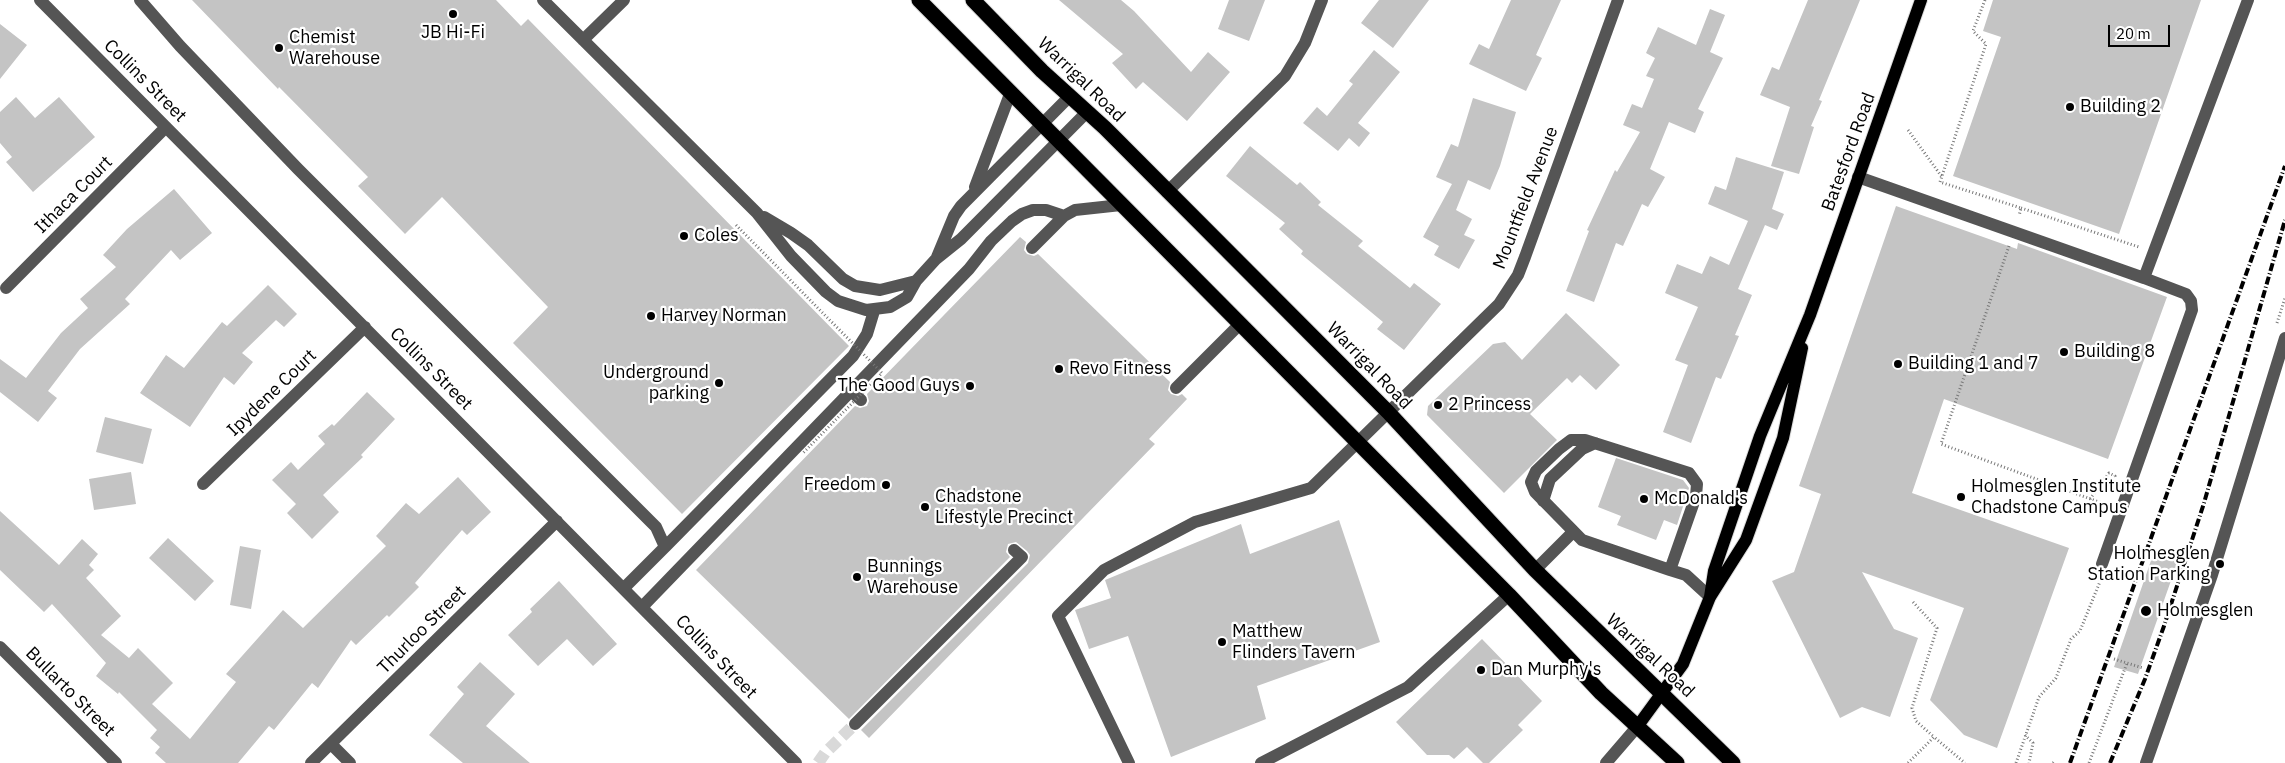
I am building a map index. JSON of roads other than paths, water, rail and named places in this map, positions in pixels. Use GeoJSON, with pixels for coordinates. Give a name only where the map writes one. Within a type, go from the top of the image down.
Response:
{"type":"FeatureCollection","features":[{"type":"Feature","properties":{"kind":"highway"},"geometry":{"type":"LineString","coordinates":[[919,0],[1010,94],[1509,595],[1602,693],[1677,763]]}},
{"type":"Feature","properties":{"kind":"highway","name":"Warrigal Road"},"geometry":{"type":"LineString","coordinates":[[973,0],[1042,71],[1087,112],[1388,412],[1535,570],[1622,657],[1663,694],[1733,763]]}},
{"type":"Feature","properties":{"kind":"main road","name":"Batesford Road"},"geometry":{"type":"LineString","coordinates":[[1710,597],[1714,571],[1760,436],[1810,315],[1922,0]]}},
{"type":"Feature","properties":{"kind":"main road","name":"Batesford Road"},"geometry":{"type":"LineString","coordinates":[[1637,727],[1663,694],[1687,656],[1710,597],[1746,540],[1783,438],[1810,315]]}},
{"type":"Feature","properties":{"kind":"street","name":"Collins Street"},"geometry":{"type":"LineString","coordinates":[[40,0],[796,763]]}},
{"type":"Feature","properties":{"kind":"street"},"geometry":{"type":"LineString","coordinates":[[140,0],[180,46],[298,169],[656,527],[665,547]]}},
{"type":"Feature","properties":{"kind":"street"},"geometry":{"type":"LineString","coordinates":[[544,0],[757,214],[791,256],[826,292],[838,301],[853,307],[874,311],[900,303],[911,291],[916,281],[936,259],[961,239],[1087,112]]}},
{"type":"Feature","properties":{"kind":"street"},"geometry":{"type":"LineString","coordinates":[[583,40],[624,0]]}},
{"type":"Feature","properties":{"kind":"street"},"geometry":{"type":"LineString","coordinates":[[1167,192],[1285,76],[1305,43],[1322,0]]}},
{"type":"Feature","properties":{"kind":"street","name":"Mountfield Avenue"},"geometry":{"type":"LineString","coordinates":[[1128,763],[1058,616],[1104,570],[1195,522],[1311,488],[1486,317],[1510,289],[1518,275],[1618,0]]}},
{"type":"Feature","properties":{"kind":"street"},"geometry":{"type":"LineString","coordinates":[[2144,278],[2248,0]]}},
{"type":"Feature","properties":{"kind":"street"},"geometry":{"type":"LineString","coordinates":[[970,196],[1010,94]]}},
{"type":"Feature","properties":{"kind":"street"},"geometry":{"type":"LineString","coordinates":[[936,259],[954,216],[970,196],[1070,96]]}},
{"type":"Feature","properties":{"kind":"street","name":"Ithaca Court"},"geometry":{"type":"LineString","coordinates":[[6,288],[166,127]]}},
{"type":"Feature","properties":{"kind":"street"},"geometry":{"type":"LineString","coordinates":[[1858,177],[2144,278],[2186,294],[2191,301],[2192,310],[2102,564]]}},
{"type":"Feature","properties":{"kind":"street"},"geometry":{"type":"LineString","coordinates":[[1032,248],[1064,216],[1082,208],[1121,205]]}},
{"type":"Feature","properties":{"kind":"street"},"geometry":{"type":"LineString","coordinates":[[642,607],[969,269],[1012,220],[1033,210],[1046,210],[1064,216]]}},
{"type":"Feature","properties":{"kind":"street"},"geometry":{"type":"LineString","coordinates":[[757,214],[808,245],[843,279],[855,286],[880,290],[916,281]]}},
{"type":"Feature","properties":{"kind":"street"},"geometry":{"type":"LineString","coordinates":[[624,588],[853,356],[862,346],[874,311]]}},
{"type":"Feature","properties":{"kind":"street"},"geometry":{"type":"LineString","coordinates":[[1176,388],[1240,324]]}},
{"type":"Feature","properties":{"kind":"street","name":"Ipydene Court"},"geometry":{"type":"LineString","coordinates":[[203,484],[365,327]]}},
{"type":"Feature","properties":{"kind":"street"},"geometry":{"type":"LineString","coordinates":[[2146,763],[2212,575],[2285,338]]}},
{"type":"Feature","properties":{"kind":"street"},"geometry":{"type":"LineString","coordinates":[[851,391],[861,400]]}},
{"type":"Feature","properties":{"kind":"street"},"geometry":{"type":"LineString","coordinates":[[1670,570],[1696,496],[1697,484],[1689,473],[1586,440],[1571,440],[1536,471],[1532,488],[1582,540],[1670,570],[1686,575],[1710,597]]}},
{"type":"Feature","properties":{"kind":"street","name":"Thurloo Street"},"geometry":{"type":"LineString","coordinates":[[312,763],[557,521]]}},
{"type":"Feature","properties":{"kind":"street"},"geometry":{"type":"LineString","coordinates":[[1535,570],[1573,532]]}},
{"type":"Feature","properties":{"kind":"street"},"geometry":{"type":"LineString","coordinates":[[855,724],[1022,557],[1014,550]]}},
{"type":"Feature","properties":{"kind":"street"},"geometry":{"type":"LineString","coordinates":[[1261,763],[1408,687],[1509,595]]}},
{"type":"Feature","properties":{"kind":"street","name":"Bullarto Street"},"geometry":{"type":"LineString","coordinates":[[0,646],[116,763]]}},
{"type":"Feature","properties":{"kind":"street","name":"Batesford Road"},"geometry":{"type":"LineString","coordinates":[[1606,763],[1637,727]]}},
{"type":"Feature","properties":{"kind":"street"},"geometry":{"type":"LineString","coordinates":[[331,744],[350,763]]}},
{"type":"Feature","properties":{"kind":"tunnel"},"geometry":{"type":"LineString","coordinates":[[818,763],[825,753],[855,724]]}},
{"type":"Feature","properties":{"kind":"railway"},"geometry":{"type":"LineString","coordinates":[[2070,763],[2285,166]]}},
{"type":"Feature","properties":{"kind":"railway"},"geometry":{"type":"LineString","coordinates":[[2110,763],[2145,679],[2204,503],[2285,220]]}},
{"type":"Feature","properties":{"kind":"place","name":"JB Hi-Fi"},"geometry":{"type":"Point","coordinates":[453,14]}},
{"type":"Feature","properties":{"kind":"place","name":"Chemist Warehouse"},"geometry":{"type":"Point","coordinates":[279,48]}},
{"type":"Feature","properties":{"kind":"place","name":"Building 2"},"geometry":{"type":"Point","coordinates":[2070,107]}},
{"type":"Feature","properties":{"kind":"place","name":"Coles"},"geometry":{"type":"Point","coordinates":[684,236]}},
{"type":"Feature","properties":{"kind":"place","name":"Harvey Norman"},"geometry":{"type":"Point","coordinates":[651,316]}},
{"type":"Feature","properties":{"kind":"place","name":"Building 8"},"geometry":{"type":"Point","coordinates":[2064,352]}},
{"type":"Feature","properties":{"kind":"place","name":"Building 1 and 7"},"geometry":{"type":"Point","coordinates":[1898,364]}},
{"type":"Feature","properties":{"kind":"place","name":"Revo Fitness"},"geometry":{"type":"Point","coordinates":[1059,369]}},
{"type":"Feature","properties":{"kind":"place","name":"Underground parking"},"geometry":{"type":"Point","coordinates":[719,383]}},
{"type":"Feature","properties":{"kind":"place","name":"The Good Guys"},"geometry":{"type":"Point","coordinates":[970,386]}},
{"type":"Feature","properties":{"kind":"place","name":"2 Princess"},"geometry":{"type":"Point","coordinates":[1438,405]}},
{"type":"Feature","properties":{"kind":"place","name":"Freedom"},"geometry":{"type":"Point","coordinates":[886,485]}},
{"type":"Feature","properties":{"kind":"place","name":"Holmesglen Institute Chadstone Campus"},"geometry":{"type":"Point","coordinates":[1961,497]}},
{"type":"Feature","properties":{"kind":"place","name":"McDonald's"},"geometry":{"type":"Point","coordinates":[1644,499]}},
{"type":"Feature","properties":{"kind":"place","name":"Chadstone Lifestyle Precinct"},"geometry":{"type":"Point","coordinates":[925,507]}},
{"type":"Feature","properties":{"kind":"place","name":"Holmesglen Station Parking"},"geometry":{"type":"Point","coordinates":[2220,564]}},
{"type":"Feature","properties":{"kind":"place","name":"Bunnings Warehouse"},"geometry":{"type":"Point","coordinates":[857,577]}},
{"type":"Feature","properties":{"kind":"place","name":"Holmesglen"},"geometry":{"type":"Point","coordinates":[2146,611]}},
{"type":"Feature","properties":{"kind":"place","name":"Matthew Flinders Tavern"},"geometry":{"type":"Point","coordinates":[1222,642]}},
{"type":"Feature","properties":{"kind":"place","name":"Dan Murphy's"},"geometry":{"type":"Point","coordinates":[1481,670]}}]}
